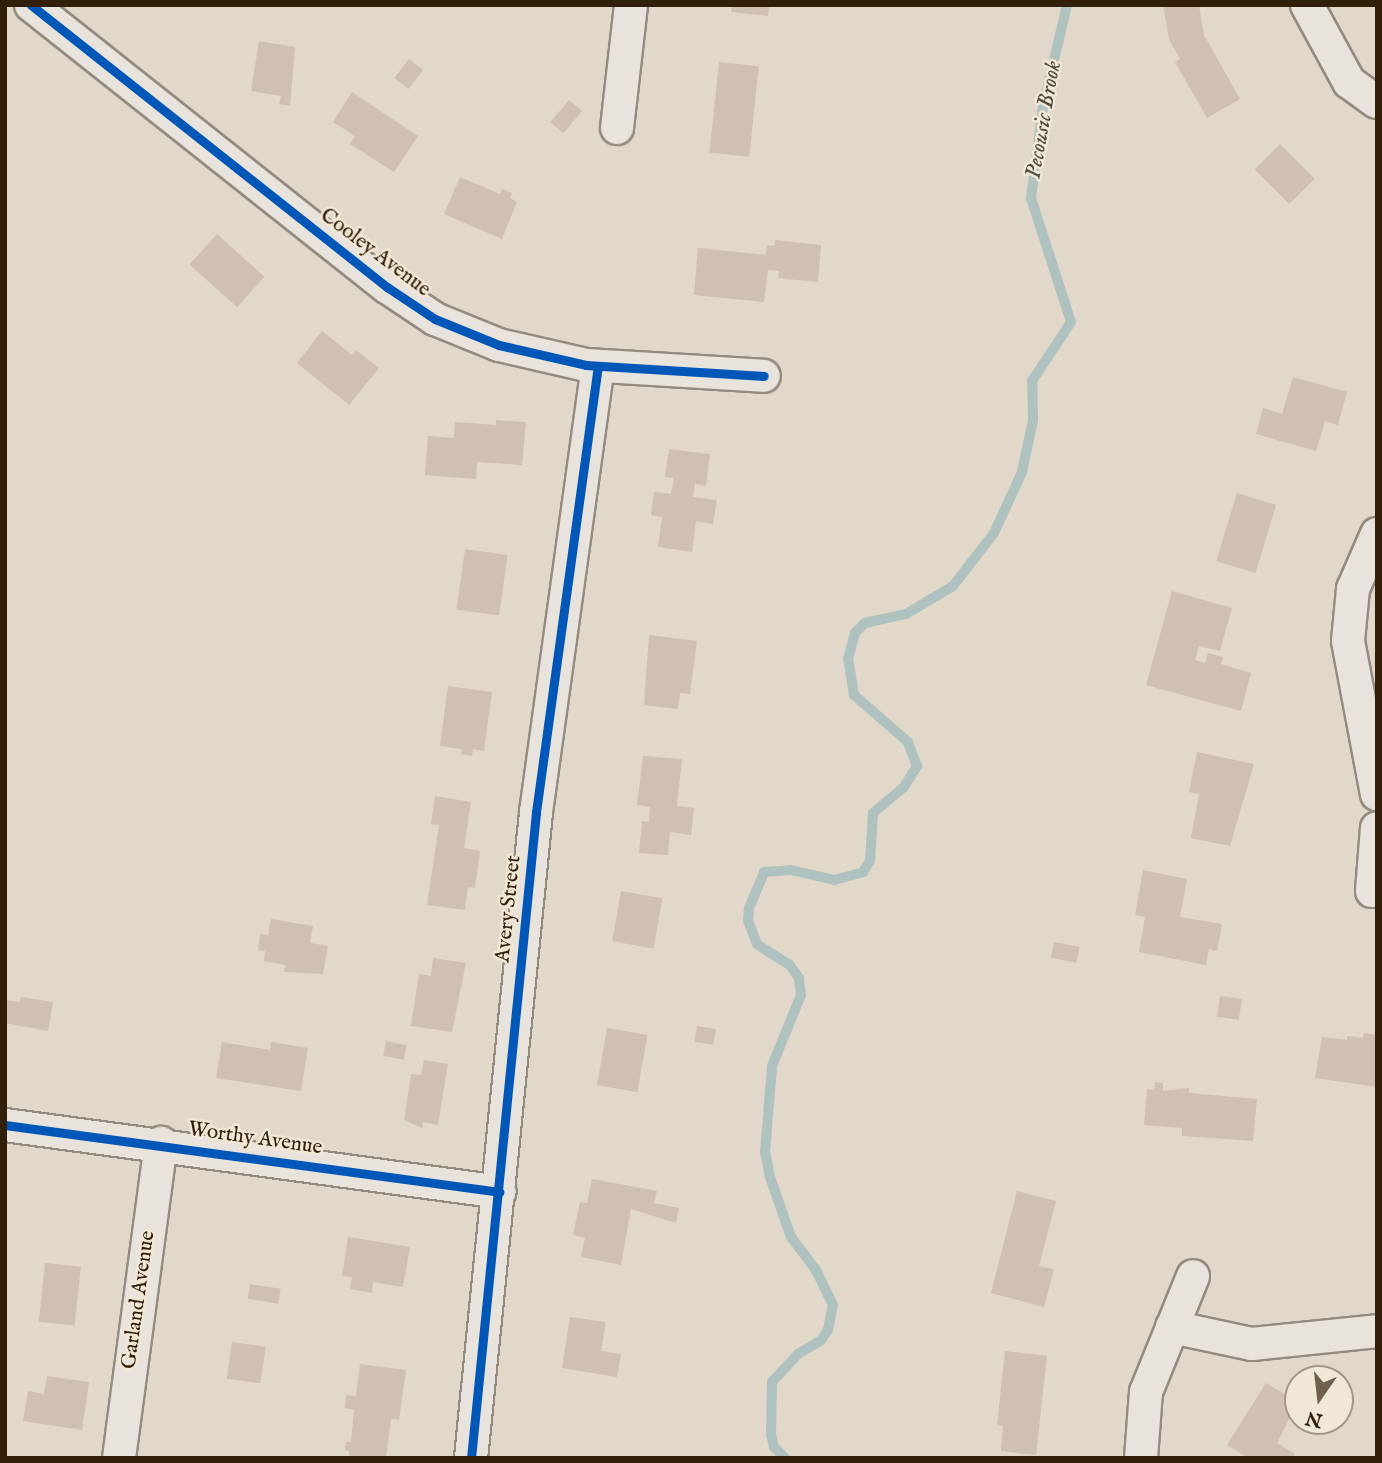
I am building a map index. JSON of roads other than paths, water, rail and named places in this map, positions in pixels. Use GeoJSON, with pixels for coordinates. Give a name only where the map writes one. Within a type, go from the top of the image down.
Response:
{"type":"FeatureCollection","features":[{"type":"Feature","properties":{"kind":"street","name":"Cooley Avenue"},"geometry":{"type":"LineString","coordinates":[[31,5],[419,309],[480,339],[598,367],[764,376]]}},
{"type":"Feature","properties":{"kind":"street"},"geometry":{"type":"LineString","coordinates":[[617,128],[631,5]]}},
{"type":"Feature","properties":{"kind":"street"},"geometry":{"type":"LineString","coordinates":[[1307,5],[1349,82],[1377,103]]}},
{"type":"Feature","properties":{"kind":"street","name":"Avery Street"},"geometry":{"type":"LineString","coordinates":[[471,1458],[536,812],[598,367]]}},
{"type":"Feature","properties":{"kind":"street"},"geometry":{"type":"LineString","coordinates":[[1377,534],[1357,575],[1348,624],[1349,661],[1370,729],[1377,794]]}},
{"type":"Feature","properties":{"kind":"street"},"geometry":{"type":"LineString","coordinates":[[1372,891],[1377,828]]}},
{"type":"Feature","properties":{"kind":"street","name":"Worthy Avenue"},"geometry":{"type":"LineString","coordinates":[[5,1125],[161,1143],[499,1192]]}},
{"type":"Feature","properties":{"kind":"street","name":"Garland Avenue"},"geometry":{"type":"LineString","coordinates":[[119,1458],[161,1143]]}},
{"type":"Feature","properties":{"kind":"street"},"geometry":{"type":"LineString","coordinates":[[1141,1458],[1146,1392],[1193,1276]]}},
{"type":"Feature","properties":{"kind":"street"},"geometry":{"type":"LineString","coordinates":[[1172,1327],[1252,1344],[1377,1331]]}},
{"type":"Feature","properties":{"kind":"waterway","name":"Pecousic Brook"},"geometry":{"type":"LineString","coordinates":[[785,1458],[774,1447],[771,1434],[772,1382],[798,1354],[821,1340],[828,1330],[833,1305],[816,1270],[791,1237],[770,1177],[765,1152],[772,1066],[801,995],[799,978],[790,965],[757,944],[748,921],[749,908],[764,872],[791,870],[834,880],[863,872],[870,861],[873,813],[904,787],[917,766],[908,742],[854,695],[848,659],[855,633],[865,623],[906,614],[953,586],[994,533],[1022,472],[1033,420],[1032,381],[1071,322],[1031,198],[1043,107],[1067,5]]}}]}
